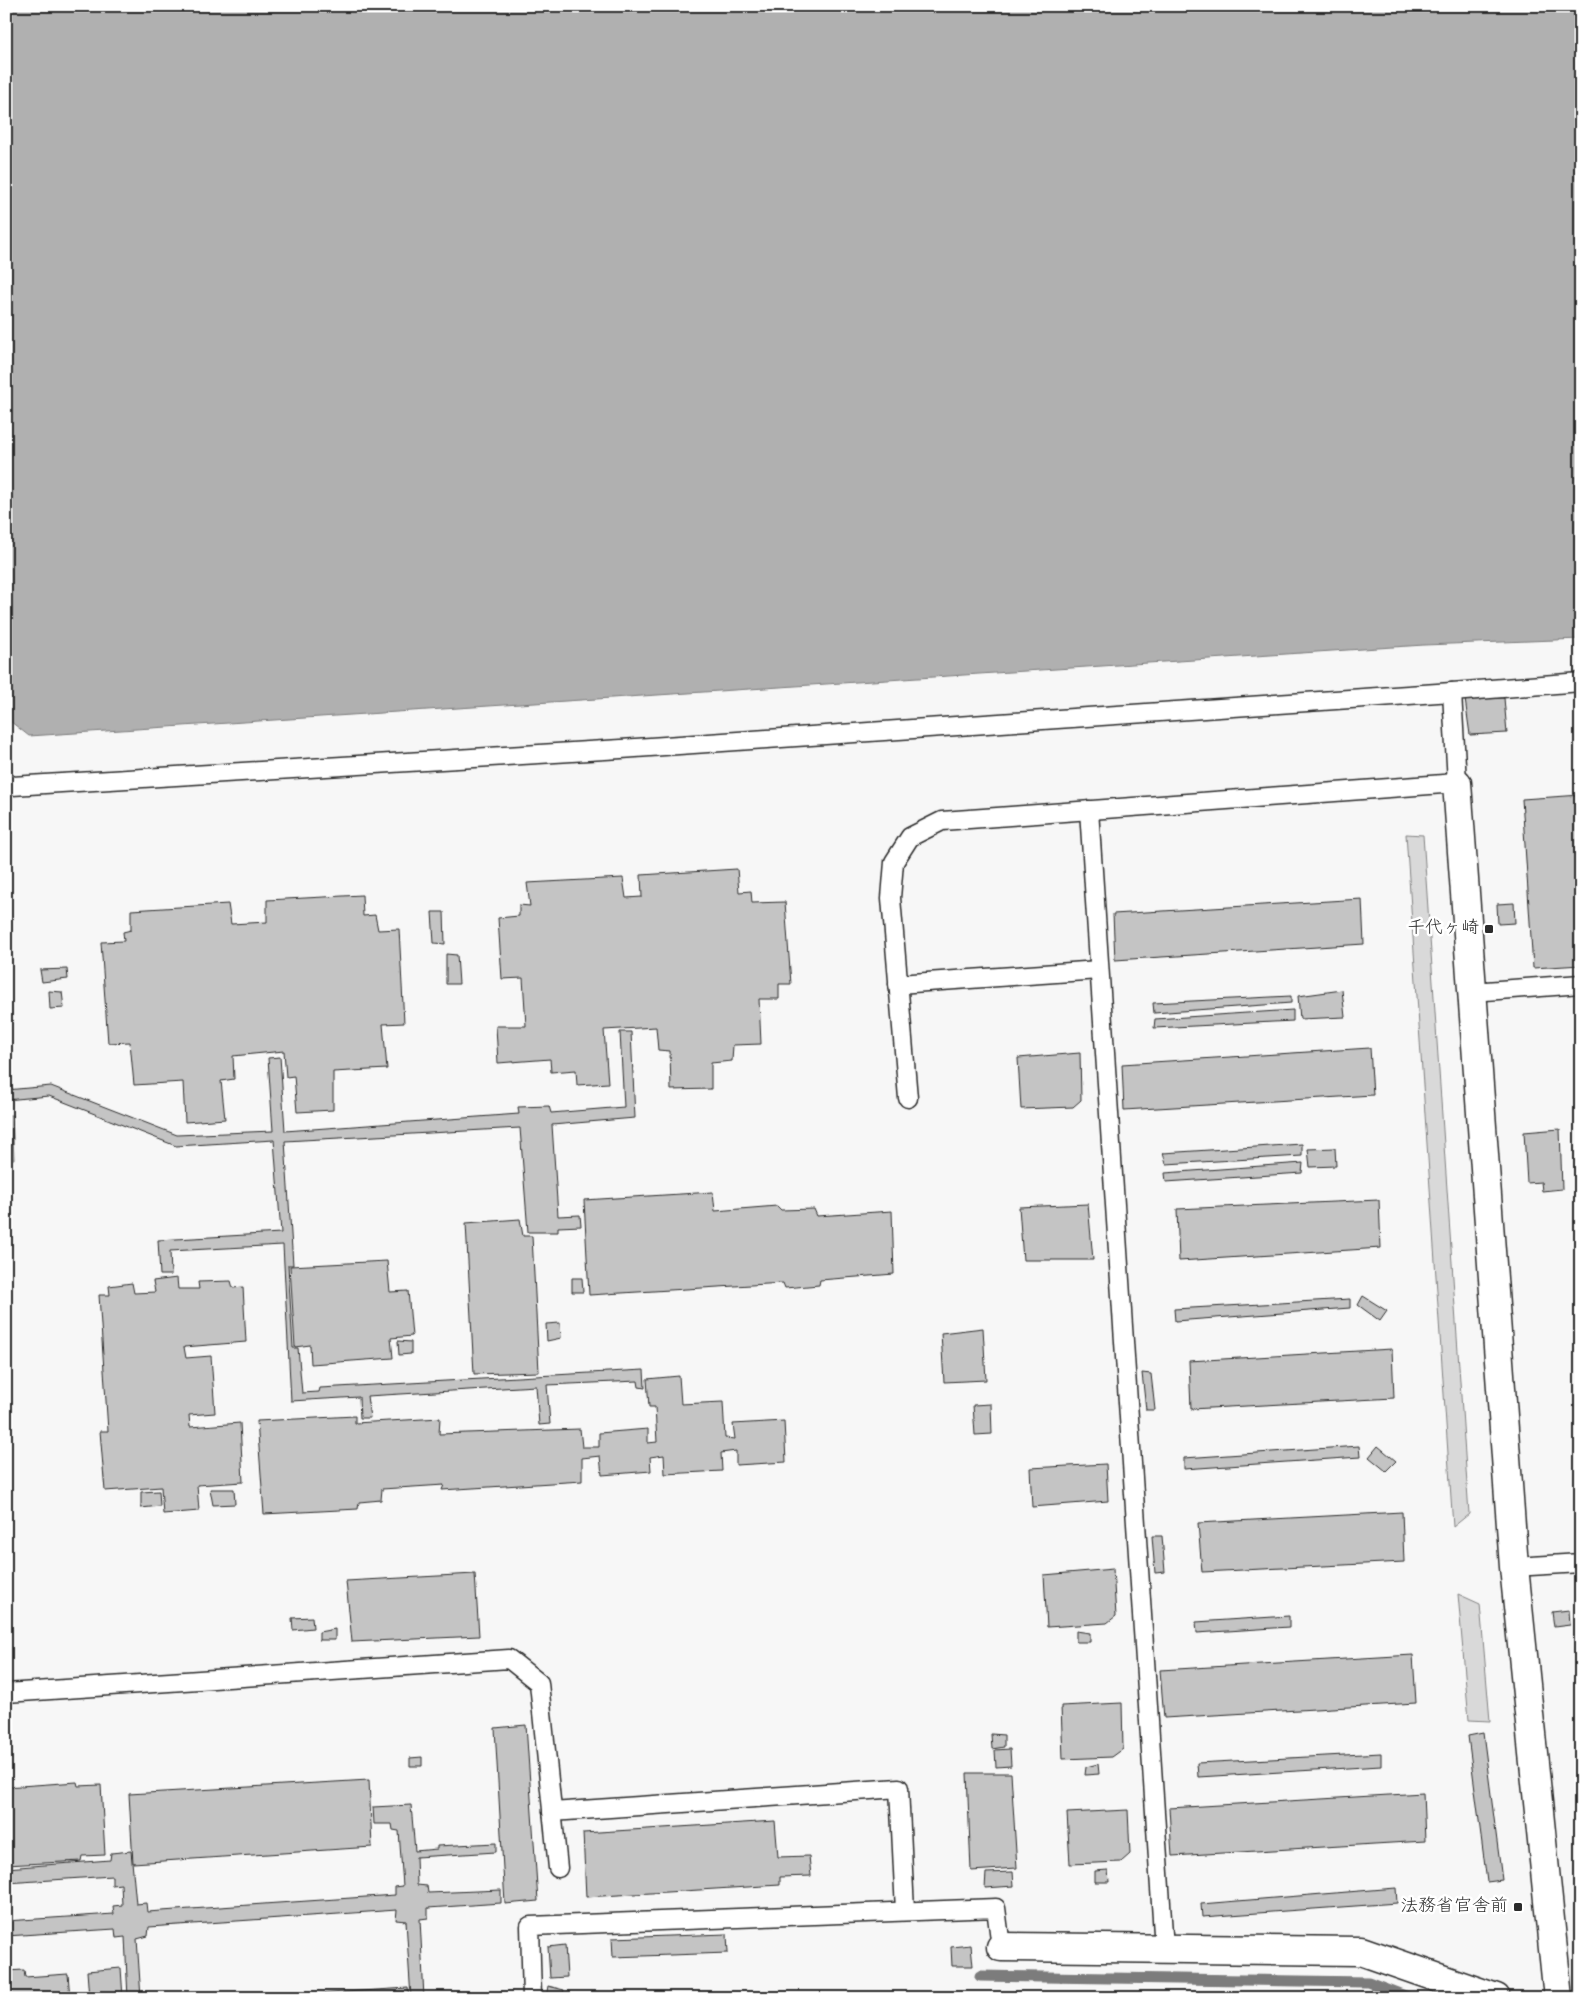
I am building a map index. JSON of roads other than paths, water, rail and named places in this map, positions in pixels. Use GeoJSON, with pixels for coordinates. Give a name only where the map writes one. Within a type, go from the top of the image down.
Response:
{"type":"FeatureCollection","features":[{"type":"Feature","properties":{"kind":"street"},"geometry":{"type":"LineString","coordinates":[[1457,783],[1514,1567],[1558,1998]]}},
{"type":"Feature","properties":{"kind":"street"},"geometry":{"type":"LineString","coordinates":[[1000,1948],[1361,1952],[1496,1998]]}},
{"type":"Feature","properties":{"kind":"lane"},"geometry":{"type":"LineString","coordinates":[[6,782],[12,786],[582,752],[1581,682]]}},
{"type":"Feature","properties":{"kind":"lane"},"geometry":{"type":"LineString","coordinates":[[908,1098],[891,898],[894,862],[910,837],[942,821],[1457,783],[1452,692]]}},
{"type":"Feature","properties":{"kind":"lane"},"geometry":{"type":"LineString","coordinates":[[1088,810],[1164,1950]]}},
{"type":"Feature","properties":{"kind":"lane"},"geometry":{"type":"LineString","coordinates":[[898,984],[1099,970]]}},
{"type":"Feature","properties":{"kind":"lane"},"geometry":{"type":"LineString","coordinates":[[1472,992],[1581,984]]}},
{"type":"Feature","properties":{"kind":"lane"},"geometry":{"type":"LineString","coordinates":[[1514,1567],[1581,1562]]}},
{"type":"Feature","properties":{"kind":"lane"},"geometry":{"type":"LineString","coordinates":[[6,1693],[509,1659],[539,1683],[558,1868]]}},
{"type":"Feature","properties":{"kind":"lane"},"geometry":{"type":"LineString","coordinates":[[552,1812],[899,1788],[905,1912]]}},
{"type":"Feature","properties":{"kind":"lane"},"geometry":{"type":"LineString","coordinates":[[532,1998],[530,1926],[996,1908],[1000,1948]]}},
{"type":"Feature","properties":{"kind":"waterway"},"geometry":{"type":"LineString","coordinates":[[980,1976],[1368,1982],[1410,1998]]}},
{"type":"Feature","properties":{"kind":"place","name":"千代ヶ崎"},"geometry":{"type":"Point","coordinates":[1489,929]}},
{"type":"Feature","properties":{"kind":"place","name":"法務省官舎前"},"geometry":{"type":"Point","coordinates":[1518,1907]}}]}
